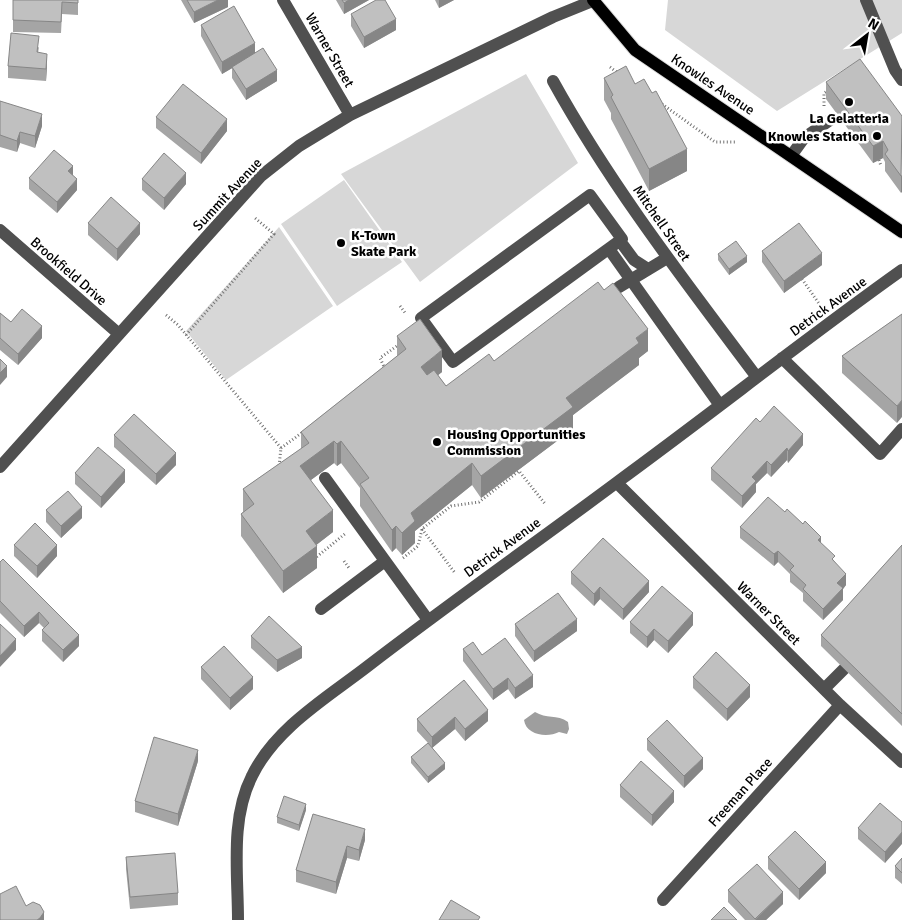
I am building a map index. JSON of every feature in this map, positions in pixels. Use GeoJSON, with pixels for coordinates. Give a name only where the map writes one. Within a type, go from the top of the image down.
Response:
{"type":"FeatureCollection","features":[{"type":"Feature","properties":{"kind":"main road","name":"Knowles Avenue"},"geometry":{"type":"LineString","coordinates":[[593,0],[635,50],[902,232]]}},
{"type":"Feature","properties":{"kind":"street","name":"Warner Street"},"geometry":{"type":"LineString","coordinates":[[283,0],[350,115]]}},
{"type":"Feature","properties":{"kind":"street","name":"Summit Avenue"},"geometry":{"type":"LineString","coordinates":[[0,467],[261,176],[299,146],[350,115],[553,17],[593,0]]}},
{"type":"Feature","properties":{"kind":"street"},"geometry":{"type":"LineString","coordinates":[[866,0],[895,70],[902,80]]}},
{"type":"Feature","properties":{"kind":"street","name":"Mitchell Street"},"geometry":{"type":"LineString","coordinates":[[553,81],[586,140],[667,258],[756,376]]}},
{"type":"Feature","properties":{"kind":"street"},"geometry":{"type":"LineString","coordinates":[[791,156],[804,138],[830,120]]}},
{"type":"Feature","properties":{"kind":"street"},"geometry":{"type":"LineString","coordinates":[[620,241],[453,362],[421,318],[590,195],[622,239],[620,241],[634,260],[648,269]]}},
{"type":"Feature","properties":{"kind":"street","name":"Brookfield Drive"},"geometry":{"type":"LineString","coordinates":[[0,230],[119,334]]}},
{"type":"Feature","properties":{"kind":"street"},"geometry":{"type":"LineString","coordinates":[[608,249],[719,404]]}},
{"type":"Feature","properties":{"kind":"street"},"geometry":{"type":"LineString","coordinates":[[619,287],[667,258]]}},
{"type":"Feature","properties":{"kind":"street","name":"Detrick Avenue"},"geometry":{"type":"LineString","coordinates":[[238,920],[238,817],[252,775],[273,744],[301,718],[428,620],[617,483],[756,376],[902,270]]}},
{"type":"Feature","properties":{"kind":"street"},"geometry":{"type":"LineString","coordinates":[[782,358],[880,454],[902,429]]}},
{"type":"Feature","properties":{"kind":"street"},"geometry":{"type":"LineString","coordinates":[[325,478],[358,523],[390,560],[428,620]]}},
{"type":"Feature","properties":{"kind":"street","name":"Warner Street"},"geometry":{"type":"LineString","coordinates":[[617,483],[824,690],[902,762]]}},
{"type":"Feature","properties":{"kind":"street"},"geometry":{"type":"LineString","coordinates":[[321,609],[390,560]]}},
{"type":"Feature","properties":{"kind":"street"},"geometry":{"type":"LineString","coordinates":[[824,690],[844,668]]}},
{"type":"Feature","properties":{"kind":"street","name":"Freeman Place"},"geometry":{"type":"LineString","coordinates":[[663,900],[840,705]]}},
{"type":"Feature","properties":{"kind":"path"},"geometry":{"type":"LineString","coordinates":[[610,67],[626,79]]}},
{"type":"Feature","properties":{"kind":"path"},"geometry":{"type":"LineString","coordinates":[[824,93],[833,88]]}},
{"type":"Feature","properties":{"kind":"path"},"geometry":{"type":"LineString","coordinates":[[659,102],[715,142],[737,142]]}},
{"type":"Feature","properties":{"kind":"path"},"geometry":{"type":"LineString","coordinates":[[879,160],[881,166]]}},
{"type":"Feature","properties":{"kind":"path"},"geometry":{"type":"LineString","coordinates":[[186,335],[274,234],[255,218]]}},
{"type":"Feature","properties":{"kind":"path"},"geometry":{"type":"LineString","coordinates":[[802,279],[822,308]]}},
{"type":"Feature","properties":{"kind":"path"},"geometry":{"type":"LineString","coordinates":[[166,315],[186,335],[281,448]]}},
{"type":"Feature","properties":{"kind":"path"},"geometry":{"type":"LineString","coordinates":[[379,374],[386,368],[380,358],[406,340]]}},
{"type":"Feature","properties":{"kind":"path"},"geometry":{"type":"LineString","coordinates":[[278,468],[281,448],[304,431]]}},
{"type":"Feature","properties":{"kind":"path"},"geometry":{"type":"LineString","coordinates":[[390,560],[401,560],[418,546],[422,529],[451,506],[479,502],[519,471],[546,504]]}},
{"type":"Feature","properties":{"kind":"path"},"geometry":{"type":"LineString","coordinates":[[312,562],[319,553],[358,523]]}},
{"type":"Feature","properties":{"kind":"path"},"geometry":{"type":"LineString","coordinates":[[422,529],[455,573]]}},
{"type":"Feature","properties":{"kind":"shaded area"},"geometry":{"type":"Polygon","coordinates":[[[668,0],[902,0],[902,33],[777,111],[665,30],[668,0]]]}},
{"type":"Feature","properties":{"kind":"shaded area"},"geometry":{"type":"Polygon","coordinates":[[[526,74],[578,163],[420,282],[341,174],[526,74]]]}},
{"type":"Feature","properties":{"kind":"shaded area","name":"K-Town Skate Park"},"geometry":{"type":"Polygon","coordinates":[[[344,180],[402,262],[337,306],[281,224],[344,180]]]}},
{"type":"Feature","properties":{"kind":"shaded area"},"geometry":{"type":"Polygon","coordinates":[[[279,227],[333,306],[226,380],[186,331],[279,227]]]}},
{"type":"Feature","properties":{"kind":"shaded area"},"geometry":{"type":"Polygon","coordinates":[[[535,712],[560,718],[568,722],[569,729],[567,734],[559,732],[543,735],[533,732],[524,720],[535,712]]]}},
{"type":"Feature","properties":{"kind":"building"},"geometry":{"type":"Polygon","coordinates":[[[13,0],[78,0],[78,3],[62,2],[61,22],[13,20],[13,0]]]}},
{"type":"Feature","properties":{"kind":"building"},"geometry":{"type":"Polygon","coordinates":[[[187,0],[218,0],[194,12],[187,0]]]}},
{"type":"Feature","properties":{"kind":"building"},"geometry":{"type":"Polygon","coordinates":[[[376,0],[385,0],[396,19],[364,37],[351,14],[376,0]]]}},
{"type":"Feature","properties":{"kind":"building"},"geometry":{"type":"Polygon","coordinates":[[[234,6],[255,43],[222,62],[201,25],[234,6]]]}},
{"type":"Feature","properties":{"kind":"building"},"geometry":{"type":"Polygon","coordinates":[[[11,33],[39,36],[37,52],[47,54],[46,69],[8,66],[11,33]]]}},
{"type":"Feature","properties":{"kind":"building"},"geometry":{"type":"Polygon","coordinates":[[[263,48],[277,70],[246,89],[232,67],[263,48]]]}},
{"type":"Feature","properties":{"kind":"building","name":"Knowles Station"},"geometry":{"type":"Polygon","coordinates":[[[860,59],[902,116],[901,176],[885,154],[888,150],[883,141],[873,146],[826,82],[860,59]]]}},
{"type":"Feature","properties":{"kind":"building"},"geometry":{"type":"Polygon","coordinates":[[[626,66],[635,84],[644,79],[652,93],[656,91],[687,149],[649,169],[611,97],[613,95],[604,78],[626,66]]]}},
{"type":"Feature","properties":{"kind":"building"},"geometry":{"type":"Polygon","coordinates":[[[183,84],[227,119],[201,153],[156,117],[183,84]]]}},
{"type":"Feature","properties":{"kind":"building"},"geometry":{"type":"Polygon","coordinates":[[[0,101],[42,114],[35,136],[20,132],[17,141],[0,135],[0,101]]]}},
{"type":"Feature","properties":{"kind":"building"},"geometry":{"type":"Polygon","coordinates":[[[54,150],[73,166],[68,171],[77,179],[57,202],[29,178],[54,150]]]}},
{"type":"Feature","properties":{"kind":"building"},"geometry":{"type":"Polygon","coordinates":[[[164,153],[186,173],[164,198],[142,179],[164,153]]]}},
{"type":"Feature","properties":{"kind":"building"},"geometry":{"type":"Polygon","coordinates":[[[111,197],[140,223],[117,249],[88,223],[111,197]]]}},
{"type":"Feature","properties":{"kind":"building"},"geometry":{"type":"Polygon","coordinates":[[[799,223],[822,253],[784,281],[762,251],[799,223]]]}},
{"type":"Feature","properties":{"kind":"building"},"geometry":{"type":"Polygon","coordinates":[[[736,241],[747,256],[729,269],[718,254],[736,241]]]}},
{"type":"Feature","properties":{"kind":"building","name":"Housing Opportunities Commission"},"geometry":{"type":"Polygon","coordinates":[[[598,282],[604,290],[613,283],[648,329],[636,338],[639,343],[566,398],[573,407],[481,476],[472,463],[411,513],[415,521],[402,533],[396,526],[392,530],[360,484],[369,478],[341,441],[337,444],[334,441],[300,466],[333,510],[306,531],[317,546],[283,571],[241,514],[254,504],[243,489],[309,443],[301,432],[406,349],[397,336],[420,319],[442,350],[421,367],[427,375],[434,370],[446,386],[489,354],[494,361],[598,282]]]}},
{"type":"Feature","properties":{"kind":"building"},"geometry":{"type":"Polygon","coordinates":[[[22,309],[42,326],[18,354],[0,338],[0,313],[11,322],[22,309]]]}},
{"type":"Feature","properties":{"kind":"building"},"geometry":{"type":"Polygon","coordinates":[[[902,314],[902,400],[897,406],[842,356],[902,314]]]}},
{"type":"Feature","properties":{"kind":"building"},"geometry":{"type":"Polygon","coordinates":[[[0,359],[7,366],[0,373],[0,359]]]}},
{"type":"Feature","properties":{"kind":"building"},"geometry":{"type":"Polygon","coordinates":[[[774,406],[803,434],[788,451],[787,448],[771,465],[767,461],[752,477],[756,481],[742,496],[711,468],[756,418],[760,422],[774,406]]]}},
{"type":"Feature","properties":{"kind":"building"},"geometry":{"type":"Polygon","coordinates":[[[134,414],[176,453],[156,474],[114,435],[134,414]]]}},
{"type":"Feature","properties":{"kind":"building"},"geometry":{"type":"Polygon","coordinates":[[[98,447],[125,470],[101,497],[75,473],[98,447]]]}},
{"type":"Feature","properties":{"kind":"building"},"geometry":{"type":"Polygon","coordinates":[[[68,491],[82,507],[61,526],[46,510],[68,491]]]}},
{"type":"Feature","properties":{"kind":"building"},"geometry":{"type":"Polygon","coordinates":[[[768,497],[785,512],[787,509],[803,524],[805,521],[821,537],[818,540],[835,556],[832,559],[846,574],[837,583],[843,588],[823,609],[803,589],[806,585],[790,570],[794,566],[778,551],[774,554],[740,527],[768,497]]]}},
{"type":"Feature","properties":{"kind":"building"},"geometry":{"type":"Polygon","coordinates":[[[35,523],[57,545],[37,566],[14,545],[35,523]]]}},
{"type":"Feature","properties":{"kind":"building"},"geometry":{"type":"Polygon","coordinates":[[[603,538],[649,581],[623,609],[600,587],[594,594],[571,572],[603,538]]]}},
{"type":"Feature","properties":{"kind":"building"},"geometry":{"type":"Polygon","coordinates":[[[902,545],[902,714],[821,635],[902,545]]]}},
{"type":"Feature","properties":{"kind":"building"},"geometry":{"type":"Polygon","coordinates":[[[3,559],[79,635],[63,650],[42,630],[49,623],[39,612],[24,626],[0,601],[0,562],[3,559]]]}},
{"type":"Feature","properties":{"kind":"building"},"geometry":{"type":"Polygon","coordinates":[[[662,586],[693,613],[668,641],[654,629],[647,637],[630,622],[662,586]]]}},
{"type":"Feature","properties":{"kind":"building"},"geometry":{"type":"Polygon","coordinates":[[[558,593],[577,619],[534,651],[515,624],[558,593]]]}},
{"type":"Feature","properties":{"kind":"building"},"geometry":{"type":"Polygon","coordinates":[[[269,616],[302,647],[277,660],[251,636],[269,616]]]}},
{"type":"Feature","properties":{"kind":"building"},"geometry":{"type":"Polygon","coordinates":[[[0,624],[16,639],[0,656],[0,624]]]}},
{"type":"Feature","properties":{"kind":"building"},"geometry":{"type":"Polygon","coordinates":[[[505,638],[533,675],[515,688],[508,678],[493,689],[463,649],[473,642],[482,655],[505,638]]]}},
{"type":"Feature","properties":{"kind":"building"},"geometry":{"type":"Polygon","coordinates":[[[224,646],[253,677],[230,698],[201,667],[224,646]]]}},
{"type":"Feature","properties":{"kind":"building"},"geometry":{"type":"Polygon","coordinates":[[[716,652],[750,685],[727,709],[693,677],[716,652]]]}},
{"type":"Feature","properties":{"kind":"building"},"geometry":{"type":"Polygon","coordinates":[[[464,680],[488,710],[465,729],[455,717],[432,737],[417,719],[464,680]]]}},
{"type":"Feature","properties":{"kind":"building"},"geometry":{"type":"Polygon","coordinates":[[[667,720],[703,758],[684,776],[647,739],[667,720]]]}},
{"type":"Feature","properties":{"kind":"building"},"geometry":{"type":"Polygon","coordinates":[[[154,737],[198,750],[178,814],[135,801],[154,737]]]}},
{"type":"Feature","properties":{"kind":"building"},"geometry":{"type":"Polygon","coordinates":[[[428,743],[445,763],[428,777],[411,757],[428,743]]]}},
{"type":"Feature","properties":{"kind":"building"},"geometry":{"type":"Polygon","coordinates":[[[641,761],[674,791],[652,815],[620,785],[641,761]]]}},
{"type":"Feature","properties":{"kind":"building"},"geometry":{"type":"Polygon","coordinates":[[[284,796],[306,804],[299,825],[277,817],[284,796]]]}},
{"type":"Feature","properties":{"kind":"building"},"geometry":{"type":"Polygon","coordinates":[[[880,803],[902,822],[902,832],[885,852],[858,828],[880,803]]]}},
{"type":"Feature","properties":{"kind":"building"},"geometry":{"type":"Polygon","coordinates":[[[313,814],[365,829],[359,850],[347,846],[336,882],[296,870],[313,814]]]}},
{"type":"Feature","properties":{"kind":"building"},"geometry":{"type":"Polygon","coordinates":[[[795,831],[826,862],[799,889],[768,857],[795,831]]]}},
{"type":"Feature","properties":{"kind":"building"},"geometry":{"type":"Polygon","coordinates":[[[175,853],[178,893],[130,897],[126,857],[175,853]]]}},
{"type":"Feature","properties":{"kind":"building"},"geometry":{"type":"Polygon","coordinates":[[[902,858],[902,873],[895,866],[902,858]]]}},
{"type":"Feature","properties":{"kind":"building"},"geometry":{"type":"Polygon","coordinates":[[[757,864],[783,892],[755,919],[728,890],[757,864]]]}},
{"type":"Feature","properties":{"kind":"building"},"geometry":{"type":"Polygon","coordinates":[[[16,886],[26,906],[33,902],[40,905],[44,912],[40,918],[37,920],[0,920],[0,894],[16,886]]]}},
{"type":"Feature","properties":{"kind":"building"},"geometry":{"type":"Polygon","coordinates":[[[451,900],[480,917],[478,920],[439,920],[451,900]]]}},
{"type":"Feature","properties":{"kind":"building"},"geometry":{"type":"Polygon","coordinates":[[[724,907],[737,920],[711,920],[724,907]]]}},
{"type":"Feature","properties":{"kind":"place","name":"La Gelatteria"},"geometry":{"type":"Point","coordinates":[849,102]}},
{"type":"Feature","properties":{"kind":"place","name":"Knowles Station"},"geometry":{"type":"Point","coordinates":[877,136]}},
{"type":"Feature","properties":{"kind":"place","name":"K-Town Skate Park"},"geometry":{"type":"Point","coordinates":[341,243]}},
{"type":"Feature","properties":{"kind":"place","name":"Housing Opportunities Commission"},"geometry":{"type":"Point","coordinates":[437,442]}}]}
